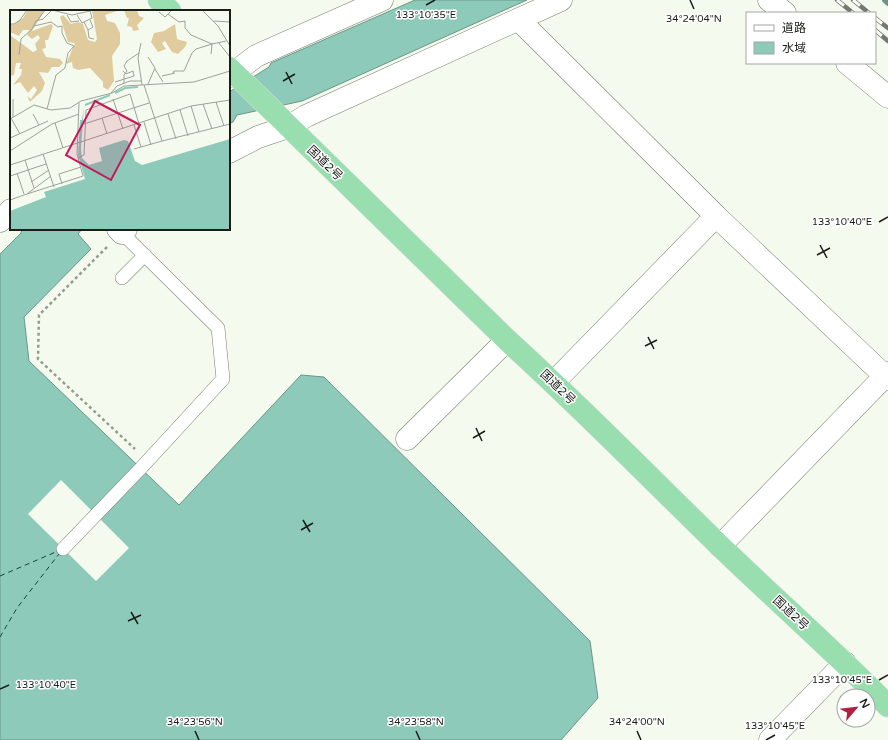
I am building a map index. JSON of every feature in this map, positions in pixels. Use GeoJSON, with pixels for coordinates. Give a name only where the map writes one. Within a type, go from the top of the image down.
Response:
{"type":"FeatureCollection","features":[{"type":"Feature","properties":{"kind":"highway"},"geometry":{"type":"LineString","coordinates":[[159,0],[169,10]]}},
{"type":"Feature","properties":{"kind":"highway","name":"国道2号"},"geometry":{"type":"LineString","coordinates":[[234,75],[507,340],[554,382],[720,546],[845,662],[888,706]]}},
{"type":"Feature","properties":{"kind":"street"},"geometry":{"type":"LineString","coordinates":[[234,75],[256,56],[382,0]]}},
{"type":"Feature","properties":{"kind":"street"},"geometry":{"type":"LineString","coordinates":[[230,151],[258,137],[288,127],[306,116],[561,0]]}},
{"type":"Feature","properties":{"kind":"street"},"geometry":{"type":"LineString","coordinates":[[769,0],[784,12]]}},
{"type":"Feature","properties":{"kind":"street"},"geometry":{"type":"LineString","coordinates":[[519,20],[716,216],[887,376],[720,546]]}},
{"type":"Feature","properties":{"kind":"street"},"geometry":{"type":"LineString","coordinates":[[848,64],[888,96]]}},
{"type":"Feature","properties":{"kind":"street"},"geometry":{"type":"LineString","coordinates":[[0,221],[10,211]]}},
{"type":"Feature","properties":{"kind":"street"},"geometry":{"type":"LineString","coordinates":[[554,382],[716,216]]}},
{"type":"Feature","properties":{"kind":"street"},"geometry":{"type":"LineString","coordinates":[[408,439],[507,340]]}},
{"type":"Feature","properties":{"kind":"street"},"geometry":{"type":"LineString","coordinates":[[770,740],[845,662]]}},
{"type":"Feature","properties":{"kind":"lane"},"geometry":{"type":"LineString","coordinates":[[63,549],[223,380],[218,328],[122,230]]}},
{"type":"Feature","properties":{"kind":"lane"},"geometry":{"type":"LineString","coordinates":[[122,278],[145,255]]}},
{"type":"Feature","properties":{"kind":"path"},"geometry":{"type":"LineString","coordinates":[[122,230],[39,315],[38,359],[144,464]]}},
{"type":"Feature","properties":{"kind":"water"},"geometry":{"type":"Polygon","coordinates":[[[415,0],[527,0],[302,101],[237,115],[233,122],[230,124],[230,91],[269,67],[271,63],[415,0]]]}},
{"type":"Feature","properties":{"kind":"water"},"geometry":{"type":"Polygon","coordinates":[[[22,230],[81,230],[78,234],[91,249],[24,317],[29,361],[179,505],[301,375],[324,377],[590,641],[598,698],[561,740],[0,740],[0,254],[21,233],[22,230]]]}},
{"type":"Feature","properties":{"kind":"pier"},"geometry":{"type":"Polygon","coordinates":[[[61,480],[129,548],[96,581],[28,514],[61,480]]]}},
{"type":"Feature","properties":{"kind":"waterway"},"geometry":{"type":"LineString","coordinates":[[885,0],[888,3]]}},
{"type":"Feature","properties":{"kind":"ferry route"},"geometry":{"type":"LineString","coordinates":[[0,576],[58,551]]}},
{"type":"Feature","properties":{"kind":"ferry route"},"geometry":{"type":"LineString","coordinates":[[0,637],[17,608],[59,554]]}},
{"type":"Feature","properties":{"kind":"railway"},"geometry":{"type":"LineString","coordinates":[[837,0],[852,12]]}},
{"type":"Feature","properties":{"kind":"railway"},"geometry":{"type":"LineString","coordinates":[[853,0],[868,12]]}},
{"type":"Feature","properties":{"kind":"railway"},"geometry":{"type":"LineString","coordinates":[[876,19],[888,28]]}},
{"type":"Feature","properties":{"kind":"railway"},"geometry":{"type":"LineString","coordinates":[[876,31],[888,41]]}}]}
